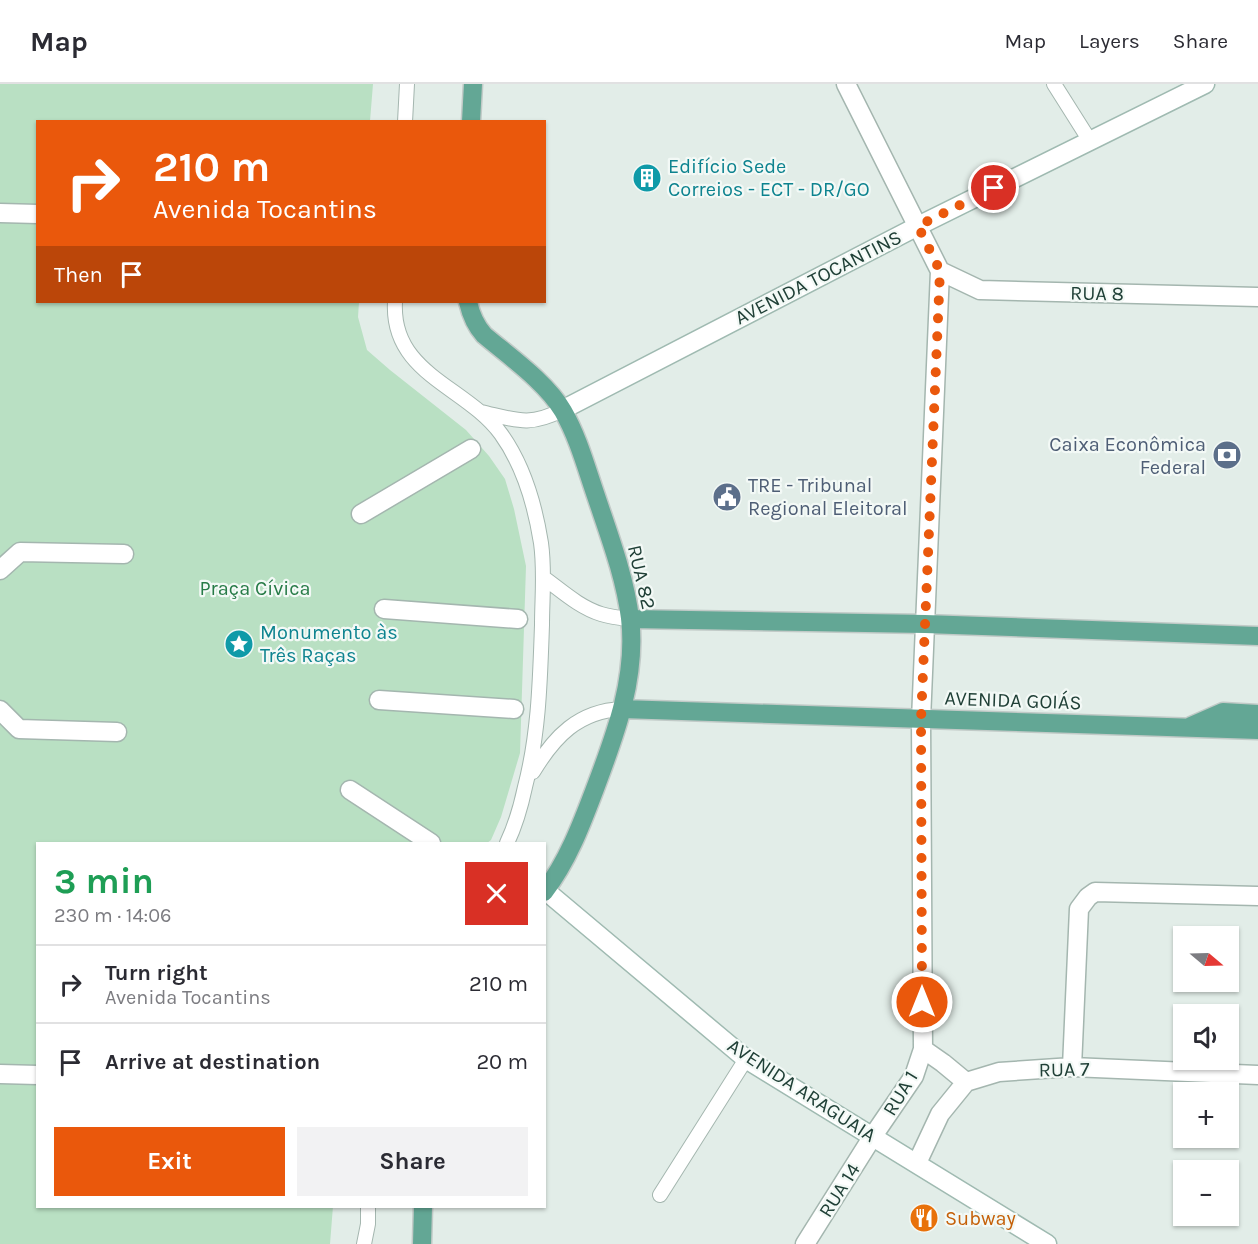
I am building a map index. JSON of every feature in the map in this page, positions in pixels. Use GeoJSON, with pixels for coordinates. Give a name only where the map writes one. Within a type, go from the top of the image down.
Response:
{"type":"FeatureCollection","features":[{"type":"Feature","properties":{"kind":"main road"},"geometry":{"type":"LineString","coordinates":[[471,120],[472,84]]}},
{"type":"Feature","properties":{"kind":"main road","name":"RUA 82"},"geometry":{"type":"LineString","coordinates":[[468,303],[472,317],[484,335],[535,379],[562,410],[584,457],[625,593],[630,619],[630,658],[622,709],[615,734],[585,814],[561,866],[546,889]]}},
{"type":"Feature","properties":{"kind":"main road"},"geometry":{"type":"LineString","coordinates":[[630,619],[926,624],[1258,636]]}},
{"type":"Feature","properties":{"kind":"main road","name":"AVENIDA GOIÁS"},"geometry":{"type":"LineString","coordinates":[[622,709],[1258,730]]}},
{"type":"Feature","properties":{"kind":"main road"},"geometry":{"type":"LineString","coordinates":[[1187,728],[1223,712],[1258,714]]}},
{"type":"Feature","properties":{"kind":"main road"},"geometry":{"type":"LineString","coordinates":[[422,1244],[423,1208]]}},
{"type":"Feature","properties":{"kind":"street","name":"RUA 1"},"geometry":{"type":"LineString","coordinates":[[846,84],[940,271],[921,720],[923,1049],[914,1076],[873,1136]]}},
{"type":"Feature","properties":{"kind":"street","name":"AVENIDA TOCANTINS"},"geometry":{"type":"LineString","coordinates":[[562,410],[918,226],[1205,84]]}},
{"type":"Feature","properties":{"kind":"street"},"geometry":{"type":"LineString","coordinates":[[0,213],[36,214]]}},
{"type":"Feature","properties":{"kind":"street","name":"RUA 8"},"geometry":{"type":"LineString","coordinates":[[940,271],[980,290],[1258,297]]}},
{"type":"Feature","properties":{"kind":"street"},"geometry":{"type":"LineString","coordinates":[[361,514],[471,448]]}},
{"type":"Feature","properties":{"kind":"street"},"geometry":{"type":"LineString","coordinates":[[0,570],[20,552],[124,554]]}},
{"type":"Feature","properties":{"kind":"street"},"geometry":{"type":"LineString","coordinates":[[384,609],[518,619]]}},
{"type":"Feature","properties":{"kind":"street"},"geometry":{"type":"LineString","coordinates":[[379,700],[514,710]]}},
{"type":"Feature","properties":{"kind":"street"},"geometry":{"type":"LineString","coordinates":[[0,710],[19,729],[117,732]]}},
{"type":"Feature","properties":{"kind":"street"},"geometry":{"type":"LineString","coordinates":[[350,790],[429,842]]}},
{"type":"Feature","properties":{"kind":"street","name":"AVENIDA ARAGUAIA"},"geometry":{"type":"LineString","coordinates":[[546,892],[746,1059],[1047,1244]]}},
{"type":"Feature","properties":{"kind":"street"},"geometry":{"type":"LineString","coordinates":[[1072,1067],[1079,909],[1088,897],[1095,892],[1258,896]]}},
{"type":"Feature","properties":{"kind":"street"},"geometry":{"type":"LineString","coordinates":[[917,1163],[940,1114],[966,1082],[923,1049]]}},
{"type":"Feature","properties":{"kind":"street","name":"RUA 7"},"geometry":{"type":"LineString","coordinates":[[966,1082],[999,1072],[1072,1067],[1258,1075]]}},
{"type":"Feature","properties":{"kind":"street"},"geometry":{"type":"LineString","coordinates":[[0,1074],[36,1076]]}},
{"type":"Feature","properties":{"kind":"street","name":"RUA 14"},"geometry":{"type":"LineString","coordinates":[[805,1244],[873,1136]]}},
{"type":"Feature","properties":{"kind":"lane"},"geometry":{"type":"LineString","coordinates":[[405,120],[407,84]]}},
{"type":"Feature","properties":{"kind":"lane"},"geometry":{"type":"LineString","coordinates":[[1054,84],[1090,141]]}},
{"type":"Feature","properties":{"kind":"lane"},"geometry":{"type":"LineString","coordinates":[[395,303],[400,334],[412,357],[435,379],[481,412],[511,449],[523,472],[541,544],[544,578],[537,728],[526,784],[507,842]]}},
{"type":"Feature","properties":{"kind":"lane"},"geometry":{"type":"LineString","coordinates":[[481,412],[531,421],[548,417],[562,410]]}},
{"type":"Feature","properties":{"kind":"lane"},"geometry":{"type":"LineString","coordinates":[[544,578],[574,601],[594,611],[603,615],[630,619]]}},
{"type":"Feature","properties":{"kind":"lane"},"geometry":{"type":"LineString","coordinates":[[526,784],[546,752],[571,726],[595,713],[622,709]]}},
{"type":"Feature","properties":{"kind":"lane"},"geometry":{"type":"LineString","coordinates":[[660,1195],[746,1059]]}},
{"type":"Feature","properties":{"kind":"lane"},"geometry":{"type":"LineString","coordinates":[[364,1244],[369,1208]]}},
{"type":"Feature","properties":{"kind":"green space","name":"Praça Cívica"},"geometry":{"type":"Polygon","coordinates":[[[0,84],[373,84],[370,120],[36,120],[36,303],[359,303],[358,317],[367,350],[466,430],[489,456],[505,479],[514,509],[526,566],[520,753],[501,817],[488,842],[36,842],[36,1208],[333,1208],[330,1244],[0,1244],[0,84]]]}},
{"type":"Feature","properties":{"kind":"place","name":"Edifício Sede Correios - ECT - DR/GO"},"geometry":{"type":"Point","coordinates":[647,178]}},
{"type":"Feature","properties":{"kind":"place","name":"Caixa Econômica Federal"},"geometry":{"type":"Point","coordinates":[1227,455]}},
{"type":"Feature","properties":{"kind":"place","name":"TRE - Tribunal Regional Eleitoral"},"geometry":{"type":"Point","coordinates":[727,497]}},
{"type":"Feature","properties":{"kind":"place","name":"Monumento às Três Raças"},"geometry":{"type":"Point","coordinates":[239,644]}},
{"type":"Feature","properties":{"kind":"place","name":"Subway"},"geometry":{"type":"Point","coordinates":[924,1218]}},
{"type":"Feature","properties":{"kind":"route"},"geometry":{"type":"LineString","coordinates":[[922,1002],[921,720],[940,271],[918,226],[994,188]]}}]}
